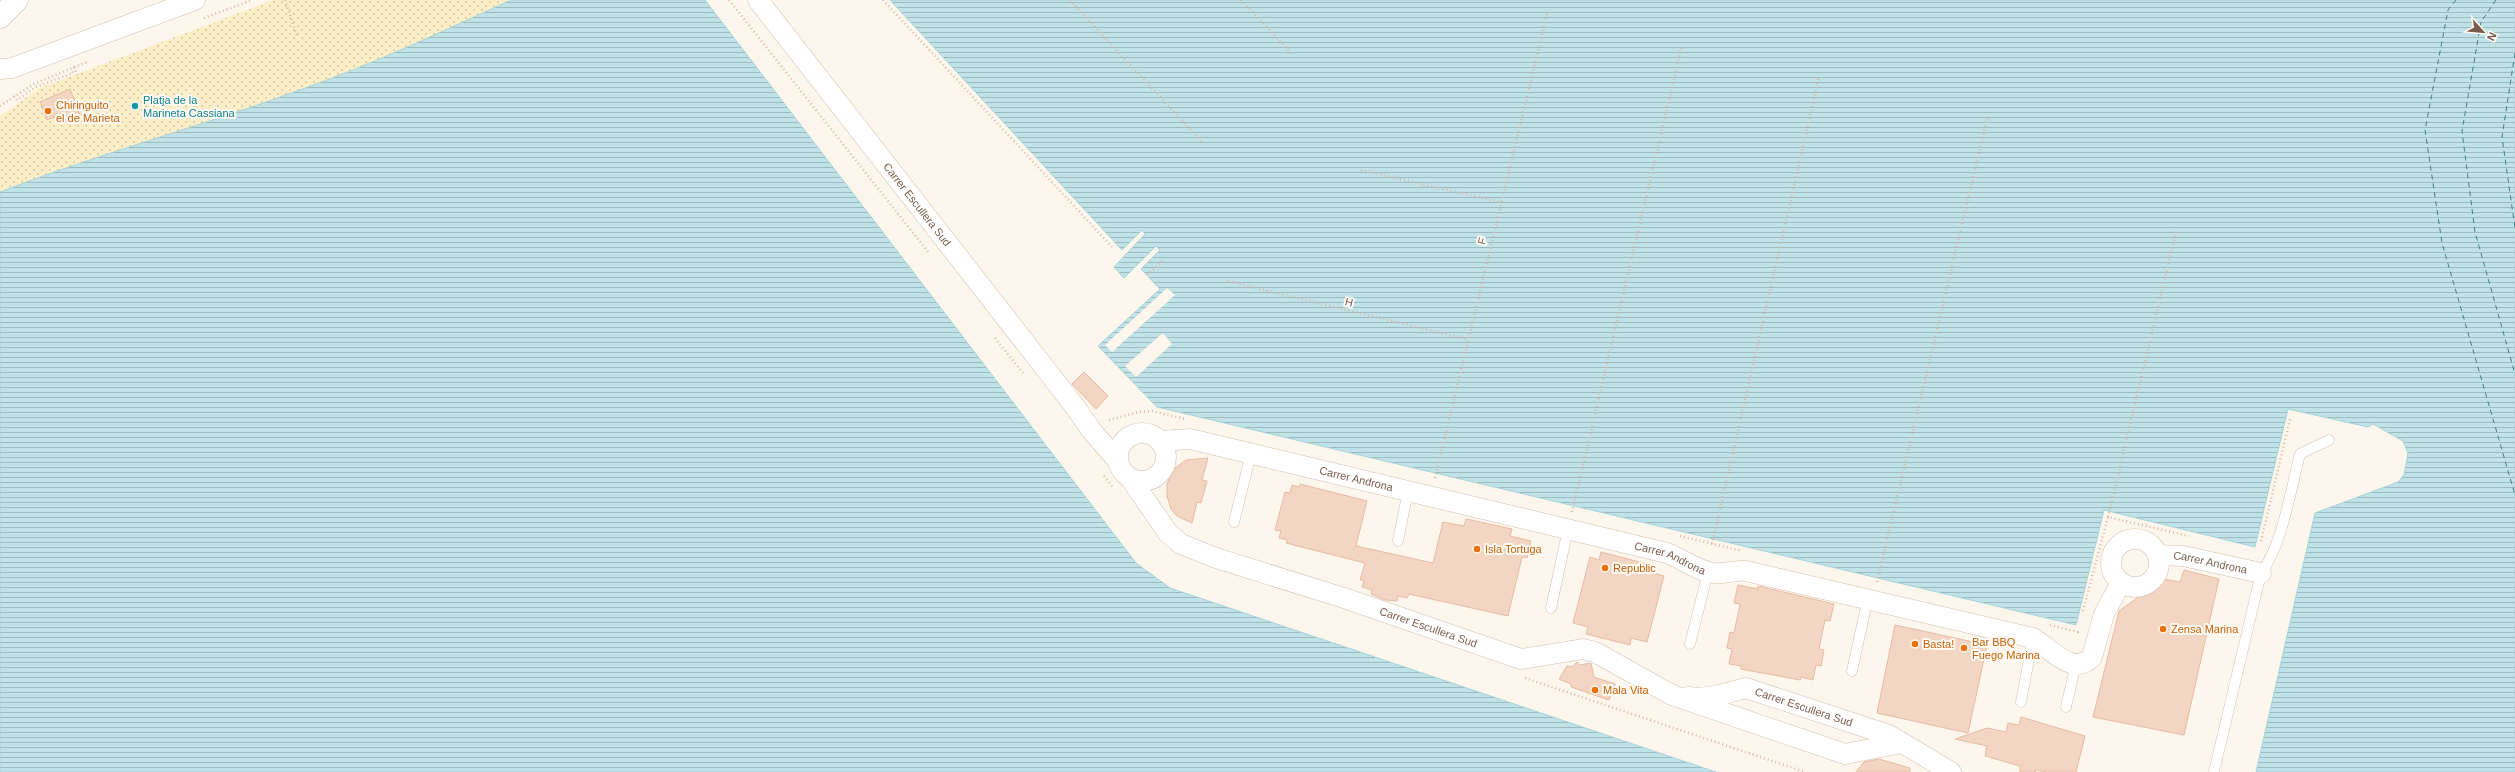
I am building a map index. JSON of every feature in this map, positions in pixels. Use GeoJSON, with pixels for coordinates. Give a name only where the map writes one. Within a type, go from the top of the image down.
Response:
{"type":"FeatureCollection","features":[{"type":"Feature","properties":{"kind":"street"},"geometry":{"type":"LineString","coordinates":[[0,17],[17,0]]}},
{"type":"Feature","properties":{"kind":"street"},"geometry":{"type":"LineString","coordinates":[[0,69],[12,68],[195,0]]}},
{"type":"Feature","properties":{"kind":"street","name":"Carrer Escullera Sud"},"geometry":{"type":"LineString","coordinates":[[758,0],[1076,408],[1091,430],[1118,461]]}},
{"type":"Feature","properties":{"kind":"street","name":"Carrer Escullera Sud"},"geometry":{"type":"LineString","coordinates":[[1076,408],[1107,432],[1129,437]]}},
{"type":"Feature","properties":{"kind":"street"},"geometry":{"type":"LineString","coordinates":[[1158,476],[1144,481],[1122,483],[1118,461],[1120,447],[1129,437],[1142,433],[1155,437],[1160,442],[1166,456],[1166,463],[1158,476],[1158,498],[1162,514],[1181,544]]}},
{"type":"Feature","properties":{"kind":"street","name":"Carrer Androna"},"geometry":{"type":"LineString","coordinates":[[1160,442],[1190,439],[1408,491],[1566,519],[1668,552],[1708,572],[1723,573],[1737,570],[1746,571],[1868,590],[2040,631],[2059,657],[2076,664]]}},
{"type":"Feature","properties":{"kind":"street","name":"Carrer Escullera Sud"},"geometry":{"type":"LineString","coordinates":[[1122,483],[1168,533],[1181,544],[1344,598],[1507,656],[1522,659],[1583,649],[1596,652],[1672,695],[1845,754],[1901,743]]}},
{"type":"Feature","properties":{"kind":"street"},"geometry":{"type":"LineString","coordinates":[[2128,540],[2143,540],[2149,543],[2158,555],[2158,570],[2150,582],[2136,587],[2122,583],[2112,571],[2111,563],[2116,549],[2128,540]]}},
{"type":"Feature","properties":{"kind":"street","name":"Carrer Androna"},"geometry":{"type":"LineString","coordinates":[[2158,555],[2183,556],[2261,573]]}},
{"type":"Feature","properties":{"kind":"street"},"geometry":{"type":"LineString","coordinates":[[2076,664],[2087,662],[2092,657],[2104,614],[2122,583]]}},
{"type":"Feature","properties":{"kind":"street","name":"Carrer Escullera Sud"},"geometry":{"type":"LineString","coordinates":[[1672,695],[1701,698],[1746,688],[1890,735],[1951,772]]}},
{"type":"Feature","properties":{"kind":"street","name":"Carrer Escullera Sud"},"geometry":{"type":"LineString","coordinates":[[1859,751],[1866,738],[1864,727]]}},
{"type":"Feature","properties":{"kind":"lane"},"geometry":{"type":"LineString","coordinates":[[2214,772],[2261,573],[2274,551],[2300,454],[2329,440]]}},
{"type":"Feature","properties":{"kind":"lane"},"geometry":{"type":"LineString","coordinates":[[1234,522],[1250,454]]}},
{"type":"Feature","properties":{"kind":"lane"},"geometry":{"type":"LineString","coordinates":[[1398,541],[1408,491]]}},
{"type":"Feature","properties":{"kind":"lane"},"geometry":{"type":"LineString","coordinates":[[1551,608],[1566,519]]}},
{"type":"Feature","properties":{"kind":"lane"},"geometry":{"type":"LineString","coordinates":[[1690,644],[1708,572]]}},
{"type":"Feature","properties":{"kind":"lane"},"geometry":{"type":"LineString","coordinates":[[1852,671],[1868,590]]}},
{"type":"Feature","properties":{"kind":"lane"},"geometry":{"type":"LineString","coordinates":[[2021,702],[2040,631]]}},
{"type":"Feature","properties":{"kind":"lane"},"geometry":{"type":"LineString","coordinates":[[2066,707],[2076,664]]}},
{"type":"Feature","properties":{"kind":"path"},"geometry":{"type":"LineString","coordinates":[[285,0],[298,36]]}},
{"type":"Feature","properties":{"kind":"path"},"geometry":{"type":"LineString","coordinates":[[729,0],[930,254]]}},
{"type":"Feature","properties":{"kind":"path"},"geometry":{"type":"LineString","coordinates":[[882,0],[1112,247]]}},
{"type":"Feature","properties":{"kind":"path"},"geometry":{"type":"LineString","coordinates":[[1070,0],[1203,143]]}},
{"type":"Feature","properties":{"kind":"path"},"geometry":{"type":"LineString","coordinates":[[1241,0],[1292,54]]}},
{"type":"Feature","properties":{"kind":"path","name":"F"},"geometry":{"type":"LineString","coordinates":[[1436,474],[1466,340],[1547,14]]}},
{"type":"Feature","properties":{"kind":"path"},"geometry":{"type":"LineString","coordinates":[[1574,508],[1682,45]]}},
{"type":"Feature","properties":{"kind":"path"},"geometry":{"type":"LineString","coordinates":[[71,69],[78,77]]}},
{"type":"Feature","properties":{"kind":"path"},"geometry":{"type":"LineString","coordinates":[[0,106],[34,84],[71,69]]}},
{"type":"Feature","properties":{"kind":"path"},"geometry":{"type":"LineString","coordinates":[[14,96],[17,100],[36,87],[73,73],[71,69]]}},
{"type":"Feature","properties":{"kind":"path"},"geometry":{"type":"LineString","coordinates":[[1712,544],[1819,77]]}},
{"type":"Feature","properties":{"kind":"path"},"geometry":{"type":"LineString","coordinates":[[0,102],[4,103]]}},
{"type":"Feature","properties":{"kind":"path"},"geometry":{"type":"LineString","coordinates":[[1877,580],[1988,115]]}},
{"type":"Feature","properties":{"kind":"path"},"geometry":{"type":"LineString","coordinates":[[1361,170],[1500,202]]}},
{"type":"Feature","properties":{"kind":"path"},"geometry":{"type":"LineString","coordinates":[[2082,617],[2108,517],[2176,232]]}},
{"type":"Feature","properties":{"kind":"path"},"geometry":{"type":"LineString","coordinates":[[1147,275],[1165,258]]}},
{"type":"Feature","properties":{"kind":"path","name":"H"},"geometry":{"type":"LineString","coordinates":[[1228,281],[1466,340]]}},
{"type":"Feature","properties":{"kind":"path"},"geometry":{"type":"LineString","coordinates":[[991,332],[1025,376]]}},
{"type":"Feature","properties":{"kind":"path"},"geometry":{"type":"LineString","coordinates":[[1103,419],[1110,421],[1138,412],[1152,411],[1190,420]]}},
{"type":"Feature","properties":{"kind":"path"},"geometry":{"type":"LineString","coordinates":[[2260,546],[2290,419]]}},
{"type":"Feature","properties":{"kind":"path"},"geometry":{"type":"LineString","coordinates":[[1099,470],[1122,483]]}},
{"type":"Feature","properties":{"kind":"path"},"geometry":{"type":"LineString","coordinates":[[1427,477],[1442,481]]}},
{"type":"Feature","properties":{"kind":"path"},"geometry":{"type":"LineString","coordinates":[[1566,519],[1580,514]]}},
{"type":"Feature","properties":{"kind":"path"},"geometry":{"type":"LineString","coordinates":[[2108,517],[2191,536]]}},
{"type":"Feature","properties":{"kind":"path"},"geometry":{"type":"LineString","coordinates":[[1673,535],[1749,553]]}},
{"type":"Feature","properties":{"kind":"path"},"geometry":{"type":"LineString","coordinates":[[1868,590],[1884,586]]}},
{"type":"Feature","properties":{"kind":"path"},"geometry":{"type":"LineString","coordinates":[[2040,631],[2078,632],[2080,624]]}},
{"type":"Feature","properties":{"kind":"path"},"geometry":{"type":"LineString","coordinates":[[1523,677],[1805,772]]}},
{"type":"Feature","properties":{"kind":"sand","name":"Platja de la Marineta Cassiana"},"geometry":{"type":"Polygon","coordinates":[[[273,0],[511,0],[406,48],[325,81],[223,117],[74,165],[0,192],[0,116],[40,88],[273,0]]]}},
{"type":"Feature","properties":{"kind":"water"},"geometry":{"type":"Polygon","coordinates":[[[511,0],[705,0],[1136,563],[1170,588],[1716,772],[0,772],[0,192],[74,165],[223,117],[325,81],[406,48],[511,0]]]}},
{"type":"Feature","properties":{"kind":"water"},"geometry":{"type":"Polygon","coordinates":[[[890,0],[2515,0],[2515,772],[2256,772],[2315,513],[2398,482],[2404,475],[2408,453],[2403,441],[2373,424],[2368,427],[2288,409],[2255,547],[2104,510],[2076,625],[1157,407],[1098,346],[1160,289],[1141,269],[1160,250],[1156,246],[1124,278],[1114,267],[1145,234],[1142,230],[1122,250],[890,0]]]}},
{"type":"Feature","properties":{"kind":"pier"},"geometry":{"type":"Polygon","coordinates":[[[1167,288],[1175,295],[1112,352],[1105,345],[1167,288]]]}},
{"type":"Feature","properties":{"kind":"pier"},"geometry":{"type":"Polygon","coordinates":[[[1163,333],[1172,344],[1136,377],[1125,366],[1163,333]]]}},
{"type":"Feature","properties":{"kind":"building"},"geometry":{"type":"Polygon","coordinates":[[[70,89],[80,115],[66,121],[63,113],[47,120],[40,102],[70,89]]]}},
{"type":"Feature","properties":{"kind":"building"},"geometry":{"type":"Polygon","coordinates":[[[1084,372],[1108,396],[1096,409],[1072,384],[1084,372]]]}},
{"type":"Feature","properties":{"kind":"building"},"geometry":{"type":"Polygon","coordinates":[[[1208,458],[1202,480],[1207,481],[1201,503],[1197,502],[1192,523],[1177,516],[1171,509],[1167,496],[1167,484],[1174,469],[1186,460],[1208,458]]]}},
{"type":"Feature","properties":{"kind":"building"},"geometry":{"type":"Polygon","coordinates":[[[1300,484],[1367,501],[1356,546],[1433,563],[1443,522],[1464,526],[1466,519],[1512,529],[1510,536],[1531,541],[1527,558],[1522,557],[1508,616],[1409,594],[1407,598],[1398,596],[1397,601],[1385,600],[1371,594],[1372,590],[1362,587],[1364,580],[1360,580],[1365,563],[1286,543],[1287,540],[1279,538],[1281,531],[1275,530],[1285,492],[1290,493],[1292,485],[1299,487],[1300,484]]]}},
{"type":"Feature","properties":{"kind":"building"},"geometry":{"type":"Polygon","coordinates":[[[1601,552],[1655,566],[1653,573],[1664,576],[1647,642],[1631,638],[1630,645],[1586,634],[1588,627],[1573,623],[1590,557],[1599,560],[1601,552]]]}},
{"type":"Feature","properties":{"kind":"building"},"geometry":{"type":"Polygon","coordinates":[[[2184,570],[2219,579],[2184,735],[2093,717],[2119,611],[2163,579],[2180,582],[2184,570]]]}},
{"type":"Feature","properties":{"kind":"building"},"geometry":{"type":"Polygon","coordinates":[[[1738,585],[1758,589],[1758,586],[1834,604],[1830,621],[1825,620],[1819,649],[1824,650],[1821,666],[1816,665],[1813,680],[1801,677],[1800,680],[1741,669],[1741,666],[1729,664],[1732,649],[1727,648],[1730,632],[1734,633],[1740,604],[1734,603],[1738,585]]]}},
{"type":"Feature","properties":{"kind":"building"},"geometry":{"type":"Polygon","coordinates":[[[1895,625],[1987,645],[1968,733],[1877,713],[1895,625]]]}},
{"type":"Feature","properties":{"kind":"building"},"geometry":{"type":"Polygon","coordinates":[[[1577,662],[1580,665],[1591,663],[1594,677],[1615,684],[1609,700],[1571,687],[1571,684],[1559,679],[1567,666],[1572,667],[1577,662]]]}},
{"type":"Feature","properties":{"kind":"building"},"geometry":{"type":"Polygon","coordinates":[[[2021,717],[2085,736],[2076,772],[2046,772],[2036,770],[2035,772],[2020,772],[2020,766],[1985,756],[1987,746],[1955,739],[1987,728],[2006,732],[2008,723],[2019,725],[2021,717]]]}},
{"type":"Feature","properties":{"kind":"building"},"geometry":{"type":"Polygon","coordinates":[[[1879,759],[1910,768],[1910,772],[1856,772],[1864,762],[1879,759]]]}},
{"type":"Feature","properties":{"kind":"ferry route"},"geometry":{"type":"LineString","coordinates":[[2456,0],[2448,10],[2425,130],[2442,243],[2515,495]]}},
{"type":"Feature","properties":{"kind":"ferry route"},"geometry":{"type":"LineString","coordinates":[[2496,0],[2481,22],[2462,131],[2475,232],[2515,374]]}},
{"type":"Feature","properties":{"kind":"ferry route"},"geometry":{"type":"LineString","coordinates":[[2515,53],[2502,137],[2515,228]]}},
{"type":"Feature","properties":{"kind":"place","name":"Platja de la Marineta Cassiana"},"geometry":{"type":"Point","coordinates":[135,106]}},
{"type":"Feature","properties":{"kind":"place","name":"Chiringuito el de Marieta"},"geometry":{"type":"Point","coordinates":[48,111]}},
{"type":"Feature","properties":{"kind":"place","name":"Isla Tortuga"},"geometry":{"type":"Point","coordinates":[1477,549]}},
{"type":"Feature","properties":{"kind":"place","name":"Republic"},"geometry":{"type":"Point","coordinates":[1605,568]}},
{"type":"Feature","properties":{"kind":"place","name":"Zensa Marina"},"geometry":{"type":"Point","coordinates":[2163,629]}},
{"type":"Feature","properties":{"kind":"place","name":"Basta!"},"geometry":{"type":"Point","coordinates":[1915,644]}},
{"type":"Feature","properties":{"kind":"place","name":"Bar BBQ Fuego Marina"},"geometry":{"type":"Point","coordinates":[1964,648]}},
{"type":"Feature","properties":{"kind":"place","name":"Mala Vita"},"geometry":{"type":"Point","coordinates":[1595,690]}}]}
